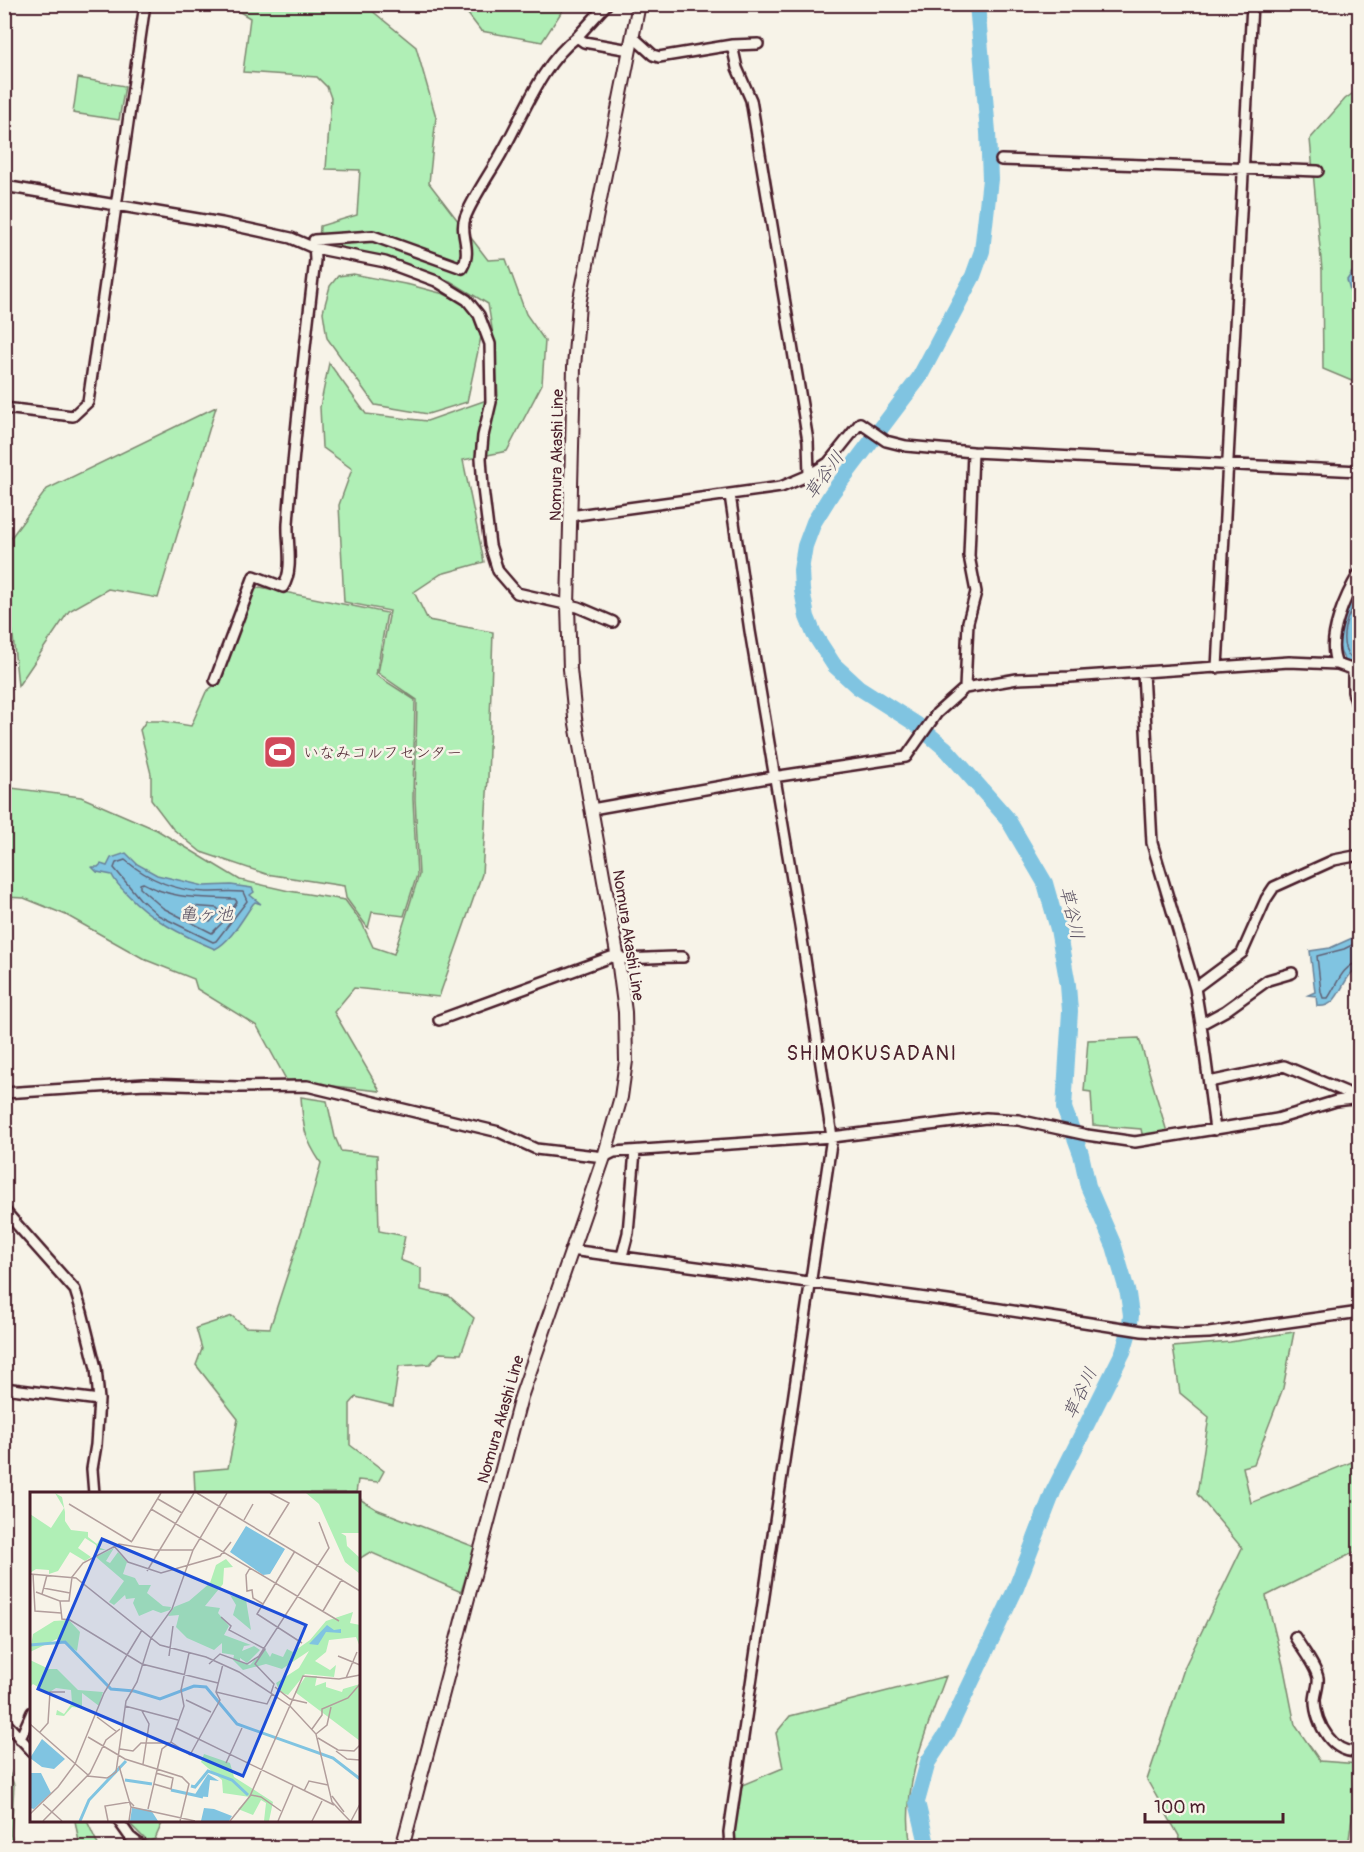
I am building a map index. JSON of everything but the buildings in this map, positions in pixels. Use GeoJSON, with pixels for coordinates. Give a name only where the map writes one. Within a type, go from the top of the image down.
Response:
{"type":"FeatureCollection","features":[{"type":"Feature","properties":{"kind":"main road","name":"Nomura Akashi Line"},"geometry":{"type":"LineString","coordinates":[[402,1848],[521,1397],[604,1157],[621,1097],[626,1061],[625,1012],[618,958],[575,718],[570,669],[568,606],[574,367],[579,304],[639,4]]}},
{"type":"Feature","properties":{"kind":"street"},"geometry":{"type":"LineString","coordinates":[[4,408],[73,416],[88,402],[145,4]]}},
{"type":"Feature","properties":{"kind":"street"},"geometry":{"type":"LineString","coordinates":[[215,680],[254,576],[283,587],[288,579],[292,464],[315,260],[314,240],[373,236],[462,268],[467,260],[464,220],[532,95],[556,57],[607,4]]}},
{"type":"Feature","properties":{"kind":"street"},"geometry":{"type":"LineString","coordinates":[[1217,668],[1252,4]]}},
{"type":"Feature","properties":{"kind":"street"},"geometry":{"type":"LineString","coordinates":[[632,36],[653,55],[659,57],[732,45],[758,44]]}},
{"type":"Feature","properties":{"kind":"street"},"geometry":{"type":"LineString","coordinates":[[577,37],[584,42],[630,50]]}},
{"type":"Feature","properties":{"kind":"street"},"geometry":{"type":"LineString","coordinates":[[732,45],[737,68],[751,100],[808,441],[809,475]]}},
{"type":"Feature","properties":{"kind":"street"},"geometry":{"type":"LineString","coordinates":[[1001,160],[1318,171]]}},
{"type":"Feature","properties":{"kind":"street"},"geometry":{"type":"LineString","coordinates":[[4,186],[222,223],[291,238],[315,248],[385,262],[436,281],[467,300],[479,315],[490,344],[491,402],[483,436],[481,458],[490,545],[498,571],[518,594],[578,607],[614,622]]}},
{"type":"Feature","properties":{"kind":"street"},"geometry":{"type":"LineString","coordinates":[[570,516],[781,487],[809,475],[828,463],[860,423],[886,441],[906,446],[973,452],[1359,471]]}},
{"type":"Feature","properties":{"kind":"street"},"geometry":{"type":"LineString","coordinates":[[965,688],[969,622],[976,592],[969,556],[973,452]]}},
{"type":"Feature","properties":{"kind":"street"},"geometry":{"type":"LineString","coordinates":[[730,495],[832,1137],[729,1832],[730,1848]]}},
{"type":"Feature","properties":{"kind":"street"},"geometry":{"type":"LineString","coordinates":[[1337,664],[1334,653],[1335,631],[1342,609],[1359,572]]}},
{"type":"Feature","properties":{"kind":"street"},"geometry":{"type":"LineString","coordinates":[[592,809],[773,777],[906,757],[937,713],[965,688],[1017,679],[1289,662],[1337,664],[1356,672],[1353,692],[1359,714]]}},
{"type":"Feature","properties":{"kind":"street"},"geometry":{"type":"LineString","coordinates":[[1143,672],[1152,843],[1194,988],[1215,1130]]}},
{"type":"Feature","properties":{"kind":"street"},"geometry":{"type":"LineString","coordinates":[[1194,988],[1242,953],[1266,899],[1274,887],[1334,860],[1359,855]]}},
{"type":"Feature","properties":{"kind":"street"},"geometry":{"type":"LineString","coordinates":[[439,1020],[611,957],[683,957]]}},
{"type":"Feature","properties":{"kind":"street"},"geometry":{"type":"LineString","coordinates":[[1201,1024],[1225,1011],[1268,980],[1292,973]]}},
{"type":"Feature","properties":{"kind":"street"},"geometry":{"type":"LineString","coordinates":[[1209,1082],[1284,1066],[1357,1098]]}},
{"type":"Feature","properties":{"kind":"street"},"geometry":{"type":"LineString","coordinates":[[4,1093],[145,1084],[238,1087],[307,1086],[499,1132],[536,1149],[604,1157],[614,1152],[832,1137],[986,1118],[1018,1120],[1087,1135],[1135,1142],[1277,1119],[1336,1101],[1357,1098]]}},
{"type":"Feature","properties":{"kind":"street"},"geometry":{"type":"LineString","coordinates":[[622,1256],[628,1233],[635,1151]]}},
{"type":"Feature","properties":{"kind":"street"},"geometry":{"type":"LineString","coordinates":[[4,1210],[75,1290],[96,1368],[99,1400],[92,1469],[94,1492]]}},
{"type":"Feature","properties":{"kind":"street"},"geometry":{"type":"LineString","coordinates":[[572,1250],[948,1301],[1142,1331],[1182,1334],[1209,1333],[1359,1312]]}},
{"type":"Feature","properties":{"kind":"street"},"geometry":{"type":"LineString","coordinates":[[4,1388],[99,1400]]}},
{"type":"Feature","properties":{"kind":"street"},"geometry":{"type":"LineString","coordinates":[[1295,1636],[1319,1679],[1315,1699],[1316,1715],[1331,1741],[1342,1750],[1352,1753],[1359,1751]]}},
{"type":"Feature","properties":{"kind":"street"},"geometry":{"type":"LineString","coordinates":[[20,1739],[30,1716]]}},
{"type":"Feature","properties":{"kind":"street"},"geometry":{"type":"LineString","coordinates":[[4,1721],[30,1749]]}},
{"type":"Feature","properties":{"kind":"street"},"geometry":{"type":"LineString","coordinates":[[119,1822],[130,1837],[144,1848]]}},
{"type":"Feature","properties":{"kind":"green space"},"geometry":{"type":"Polygon","coordinates":[[[228,5],[365,5],[416,47],[436,117],[429,183],[488,260],[506,259],[526,314],[545,341],[542,384],[507,451],[463,460],[484,562],[441,574],[414,592],[428,620],[493,632],[482,874],[439,997],[354,988],[334,1012],[380,1091],[287,1081],[257,1026],[197,989],[194,979],[146,960],[66,915],[24,898],[4,897],[4,787],[81,797],[157,830],[240,880],[345,900],[362,923],[373,947],[394,954],[419,875],[415,799],[417,700],[378,673],[390,611],[344,602],[339,505],[352,469],[322,447],[320,407],[329,363],[366,414],[427,421],[498,396],[495,347],[488,304],[450,281],[364,253],[319,243],[320,226],[357,215],[360,170],[326,169],[331,98],[327,87],[317,77],[243,72],[250,18],[228,5]]]}},
{"type":"Feature","properties":{"kind":"green space"},"geometry":{"type":"Polygon","coordinates":[[[461,5],[566,5],[542,42],[481,31],[461,5]]]}},
{"type":"Feature","properties":{"kind":"green space"},"geometry":{"type":"Polygon","coordinates":[[[78,78],[125,86],[119,120],[73,113],[78,78]]]}},
{"type":"Feature","properties":{"kind":"green space"},"geometry":{"type":"Polygon","coordinates":[[[1359,89],[1359,384],[1323,369],[1322,270],[1310,139],[1345,99],[1359,89]]]}},
{"type":"Feature","properties":{"kind":"green space"},"geometry":{"type":"Polygon","coordinates":[[[353,274],[444,294],[463,303],[472,313],[481,337],[467,402],[428,414],[375,405],[327,338],[323,312],[330,286],[338,276],[353,274]]]}},
{"type":"Feature","properties":{"kind":"green space"},"geometry":{"type":"Polygon","coordinates":[[[216,407],[158,598],[108,589],[69,611],[18,686],[4,547],[47,489],[216,407]]]}},
{"type":"Feature","properties":{"kind":"green space","name":"いなみコルフセンター"},"geometry":{"type":"Polygon","coordinates":[[[260,587],[387,613],[376,675],[415,700],[413,799],[417,875],[404,916],[372,912],[368,928],[346,898],[344,886],[266,874],[201,852],[173,829],[151,800],[151,774],[140,730],[146,721],[191,726],[206,692],[219,681],[252,591],[260,587]]]}},
{"type":"Feature","properties":{"kind":"green space"},"geometry":{"type":"Polygon","coordinates":[[[1139,1038],[1167,1132],[1143,1138],[1141,1129],[1093,1125],[1091,1092],[1084,1091],[1088,1040],[1139,1038]]]}},
{"type":"Feature","properties":{"kind":"green space"},"geometry":{"type":"Polygon","coordinates":[[[301,1097],[327,1101],[335,1137],[341,1151],[377,1155],[379,1231],[405,1236],[400,1260],[421,1268],[421,1290],[449,1296],[474,1318],[461,1354],[440,1353],[430,1364],[399,1366],[393,1406],[356,1397],[350,1404],[350,1445],[384,1471],[378,1482],[358,1480],[356,1492],[195,1492],[194,1471],[228,1468],[238,1419],[196,1365],[202,1349],[196,1328],[232,1316],[245,1327],[270,1328],[321,1163],[305,1132],[301,1097]]]}},
{"type":"Feature","properties":{"kind":"green space"},"geometry":{"type":"Polygon","coordinates":[[[1294,1332],[1283,1388],[1254,1464],[1243,1467],[1251,1503],[1359,1459],[1359,1550],[1266,1596],[1295,1725],[1320,1761],[1359,1764],[1348,1847],[1178,1847],[1179,1836],[1147,1780],[1185,1666],[1242,1548],[1197,1494],[1209,1417],[1180,1393],[1173,1347],[1230,1342],[1294,1332]]]}},
{"type":"Feature","properties":{"kind":"green space"},"geometry":{"type":"Polygon","coordinates":[[[360,1499],[376,1509],[475,1547],[461,1592],[370,1552],[360,1558],[360,1499]]]}},
{"type":"Feature","properties":{"kind":"green space"},"geometry":{"type":"Polygon","coordinates":[[[946,1676],[923,1739],[912,1781],[909,1803],[911,1847],[732,1848],[742,1785],[783,1768],[776,1733],[790,1716],[946,1676]]]}},
{"type":"Feature","properties":{"kind":"green space"},"geometry":{"type":"Polygon","coordinates":[[[5,1761],[14,1785],[11,1835],[15,1847],[5,1847],[7,1789],[5,1761]]]}},
{"type":"Feature","properties":{"kind":"green space"},"geometry":{"type":"Polygon","coordinates":[[[75,1822],[87,1822],[99,1847],[80,1847],[75,1822]]]}},
{"type":"Feature","properties":{"kind":"green space"},"geometry":{"type":"Polygon","coordinates":[[[128,1822],[163,1822],[155,1839],[148,1842],[128,1822]]]}},
{"type":"Feature","properties":{"kind":"water"},"geometry":{"type":"Polygon","coordinates":[[[1353,271],[1359,273],[1359,342],[1355,339],[1351,295],[1347,280],[1353,271]]]}},
{"type":"Feature","properties":{"kind":"water"},"geometry":{"type":"Polygon","coordinates":[[[1359,595],[1359,664],[1348,664],[1339,648],[1339,631],[1352,598],[1359,595]]]}},
{"type":"Feature","properties":{"kind":"water","name":"亀ヶ池"},"geometry":{"type":"Polygon","coordinates":[[[126,853],[137,864],[157,875],[204,886],[231,885],[252,888],[254,892],[250,895],[261,904],[255,902],[231,935],[215,949],[179,932],[146,912],[118,885],[112,875],[97,872],[92,867],[98,867],[101,864],[107,866],[111,858],[126,853]]]}},
{"type":"Feature","properties":{"kind":"water"},"geometry":{"type":"Polygon","coordinates":[[[1359,935],[1359,967],[1348,978],[1331,1003],[1317,1006],[1316,996],[1308,995],[1315,992],[1310,951],[1330,948],[1359,935]]]}},
{"type":"Feature","properties":{"kind":"waterway","name":"草谷川"},"geometry":{"type":"LineString","coordinates":[[928,1848],[917,1802],[928,1762],[947,1733],[1016,1588],[1053,1492],[1123,1352],[1131,1315],[1128,1294],[1114,1246],[1088,1186],[1081,1154],[1064,1108],[1070,1011],[1068,985],[1058,929],[1045,883],[1007,818],[946,749],[916,724],[858,687],[834,665],[814,634],[807,617],[802,590],[801,570],[805,546],[814,522],[832,493],[919,378],[973,276],[982,251],[990,179],[977,4]]}},
{"type":"Feature","properties":{"kind":"place","name":"いなみコルフセンター"},"geometry":{"type":"Point","coordinates":[280,752]}},
{"type":"Feature","properties":{"kind":"district","name":"SHIMOKUSADANI"},"geometry":{"type":"Point","coordinates":[872,1053]}}]}
